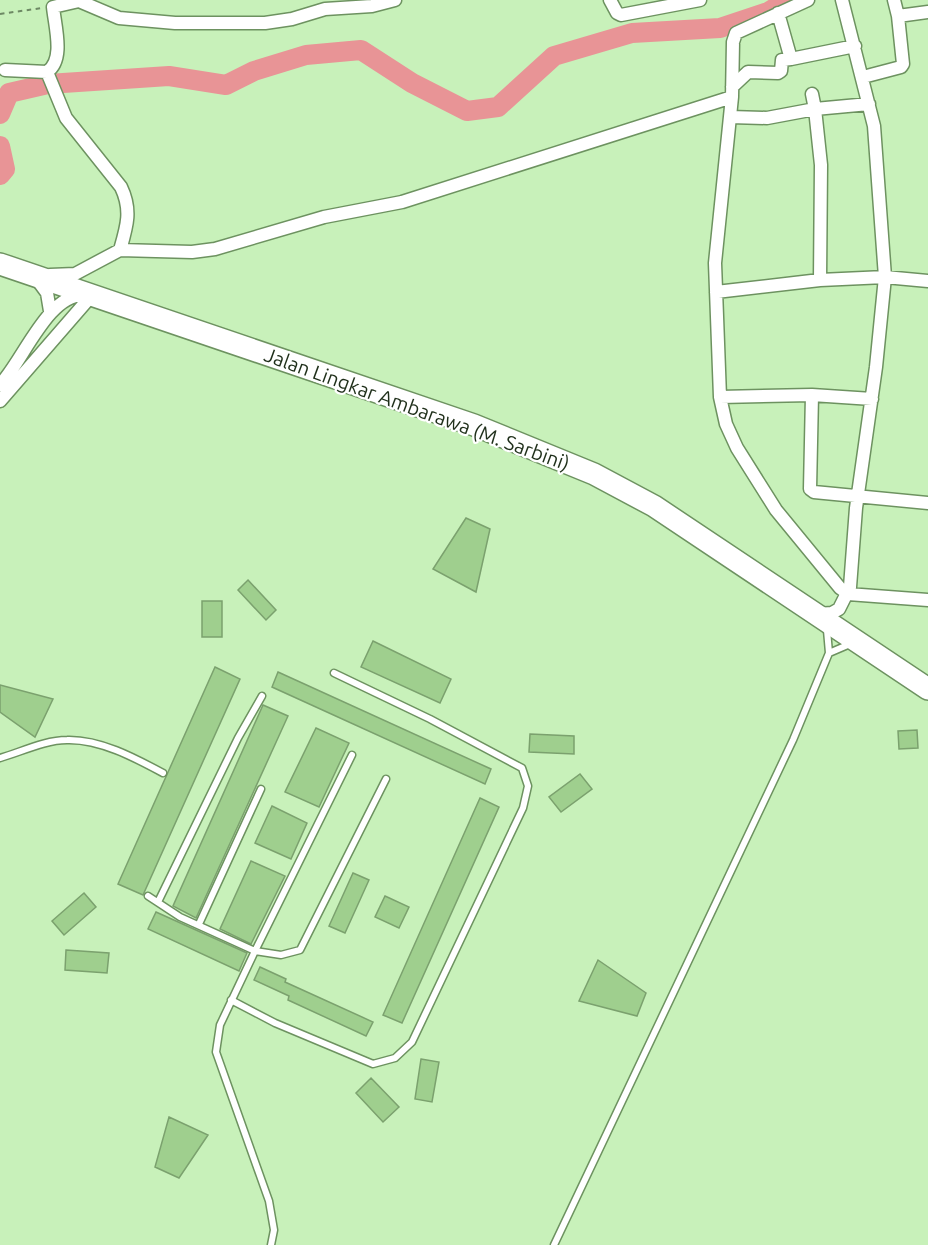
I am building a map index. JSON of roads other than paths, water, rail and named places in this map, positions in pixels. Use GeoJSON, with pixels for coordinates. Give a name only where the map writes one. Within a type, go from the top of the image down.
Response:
{"type":"FeatureCollection","features":[{"type":"Feature","properties":{"kind":"highway","name":"Jalan Lingkar Ambarawa (M. Sarbini)"},"geometry":{"type":"LineString","coordinates":[[18,270],[474,425],[584,470],[654,506],[825,614],[855,640],[928,689]]}},
{"type":"Feature","properties":{"kind":"street"},"geometry":{"type":"LineString","coordinates":[[48,75],[57,64],[53,7],[79,1],[119,18],[174,23],[265,23],[292,19],[325,9],[359,8],[395,0]]}},
{"type":"Feature","properties":{"kind":"street"},"geometry":{"type":"LineString","coordinates":[[610,0],[616,13],[621,15],[700,0]]}},
{"type":"Feature","properties":{"kind":"street"},"geometry":{"type":"LineString","coordinates":[[808,0],[736,33],[715,263],[720,397],[726,424],[736,448],[776,510],[840,588],[848,594],[928,600]]}},
{"type":"Feature","properties":{"kind":"street"},"geometry":{"type":"LineString","coordinates":[[825,614],[848,594],[885,277],[874,126],[842,0]]}},
{"type":"Feature","properties":{"kind":"street"},"geometry":{"type":"LineString","coordinates":[[863,77],[901,67],[903,64],[894,0]]}},
{"type":"Feature","properties":{"kind":"street"},"geometry":{"type":"LineString","coordinates":[[898,16],[928,12]]}},
{"type":"Feature","properties":{"kind":"street"},"geometry":{"type":"LineString","coordinates":[[778,13],[791,59]]}},
{"type":"Feature","properties":{"kind":"street"},"geometry":{"type":"LineString","coordinates":[[18,270],[58,275],[75,274],[120,250],[192,252],[215,249],[324,217],[402,202],[732,92],[748,72],[778,73],[781,70],[782,60],[855,46]]}},
{"type":"Feature","properties":{"kind":"street"},"geometry":{"type":"LineString","coordinates":[[6,70],[48,75]]}},
{"type":"Feature","properties":{"kind":"street"},"geometry":{"type":"LineString","coordinates":[[48,75],[66,118],[126,198],[129,220],[120,250]]}},
{"type":"Feature","properties":{"kind":"street"},"geometry":{"type":"LineString","coordinates":[[812,94],[822,183],[820,280]]}},
{"type":"Feature","properties":{"kind":"street"},"geometry":{"type":"LineString","coordinates":[[730,117],[767,118],[815,109],[869,104]]}},
{"type":"Feature","properties":{"kind":"street"},"geometry":{"type":"LineString","coordinates":[[89,266],[84,284],[92,296]]}},
{"type":"Feature","properties":{"kind":"street"},"geometry":{"type":"LineString","coordinates":[[18,270],[47,293],[50,311]]}},
{"type":"Feature","properties":{"kind":"street"},"geometry":{"type":"LineString","coordinates":[[716,292],[820,280],[885,277],[928,281]]}},
{"type":"Feature","properties":{"kind":"street"},"geometry":{"type":"LineString","coordinates":[[0,385],[31,344],[50,311],[67,298],[76,295],[92,296]]}},
{"type":"Feature","properties":{"kind":"street"},"geometry":{"type":"LineString","coordinates":[[0,401],[92,296]]}},
{"type":"Feature","properties":{"kind":"street"},"geometry":{"type":"LineString","coordinates":[[720,397],[812,395],[872,399]]}},
{"type":"Feature","properties":{"kind":"street"},"geometry":{"type":"LineString","coordinates":[[812,395],[810,489],[814,492],[858,498],[928,503]]}},
{"type":"Feature","properties":{"kind":"lane"},"geometry":{"type":"LineString","coordinates":[[554,1245],[793,740],[829,653],[825,614]]}},
{"type":"Feature","properties":{"kind":"lane"},"geometry":{"type":"LineString","coordinates":[[829,653],[855,640]]}},
{"type":"Feature","properties":{"kind":"lane"},"geometry":{"type":"LineString","coordinates":[[231,1000],[275,1023],[373,1064],[395,1058],[412,1042],[523,807],[528,786],[522,768],[430,719],[334,673]]}},
{"type":"Feature","properties":{"kind":"lane"},"geometry":{"type":"LineString","coordinates":[[158,902],[238,738],[262,696]]}},
{"type":"Feature","properties":{"kind":"lane"},"geometry":{"type":"LineString","coordinates":[[0,758],[67,740],[87,742],[108,748],[164,773]]}},
{"type":"Feature","properties":{"kind":"lane"},"geometry":{"type":"LineString","coordinates":[[271,1245],[274,1230],[269,1201],[216,1052],[216,1037],[231,1000],[352,755]]}},
{"type":"Feature","properties":{"kind":"lane"},"geometry":{"type":"LineString","coordinates":[[148,896],[255,951],[281,955],[300,950],[386,779]]}},
{"type":"Feature","properties":{"kind":"lane"},"geometry":{"type":"LineString","coordinates":[[199,924],[261,789]]}},
{"type":"Feature","properties":{"kind":"waterway"},"geometry":{"type":"LineString","coordinates":[[0,114],[9,93],[48,84],[169,76],[226,85],[254,71],[306,55],[361,50],[412,83],[467,111],[498,107],[554,56],[632,33],[720,28],[768,12],[788,0]]}},
{"type":"Feature","properties":{"kind":"waterway"},"geometry":{"type":"LineString","coordinates":[[0,146],[5,169],[0,175]]}}]}
